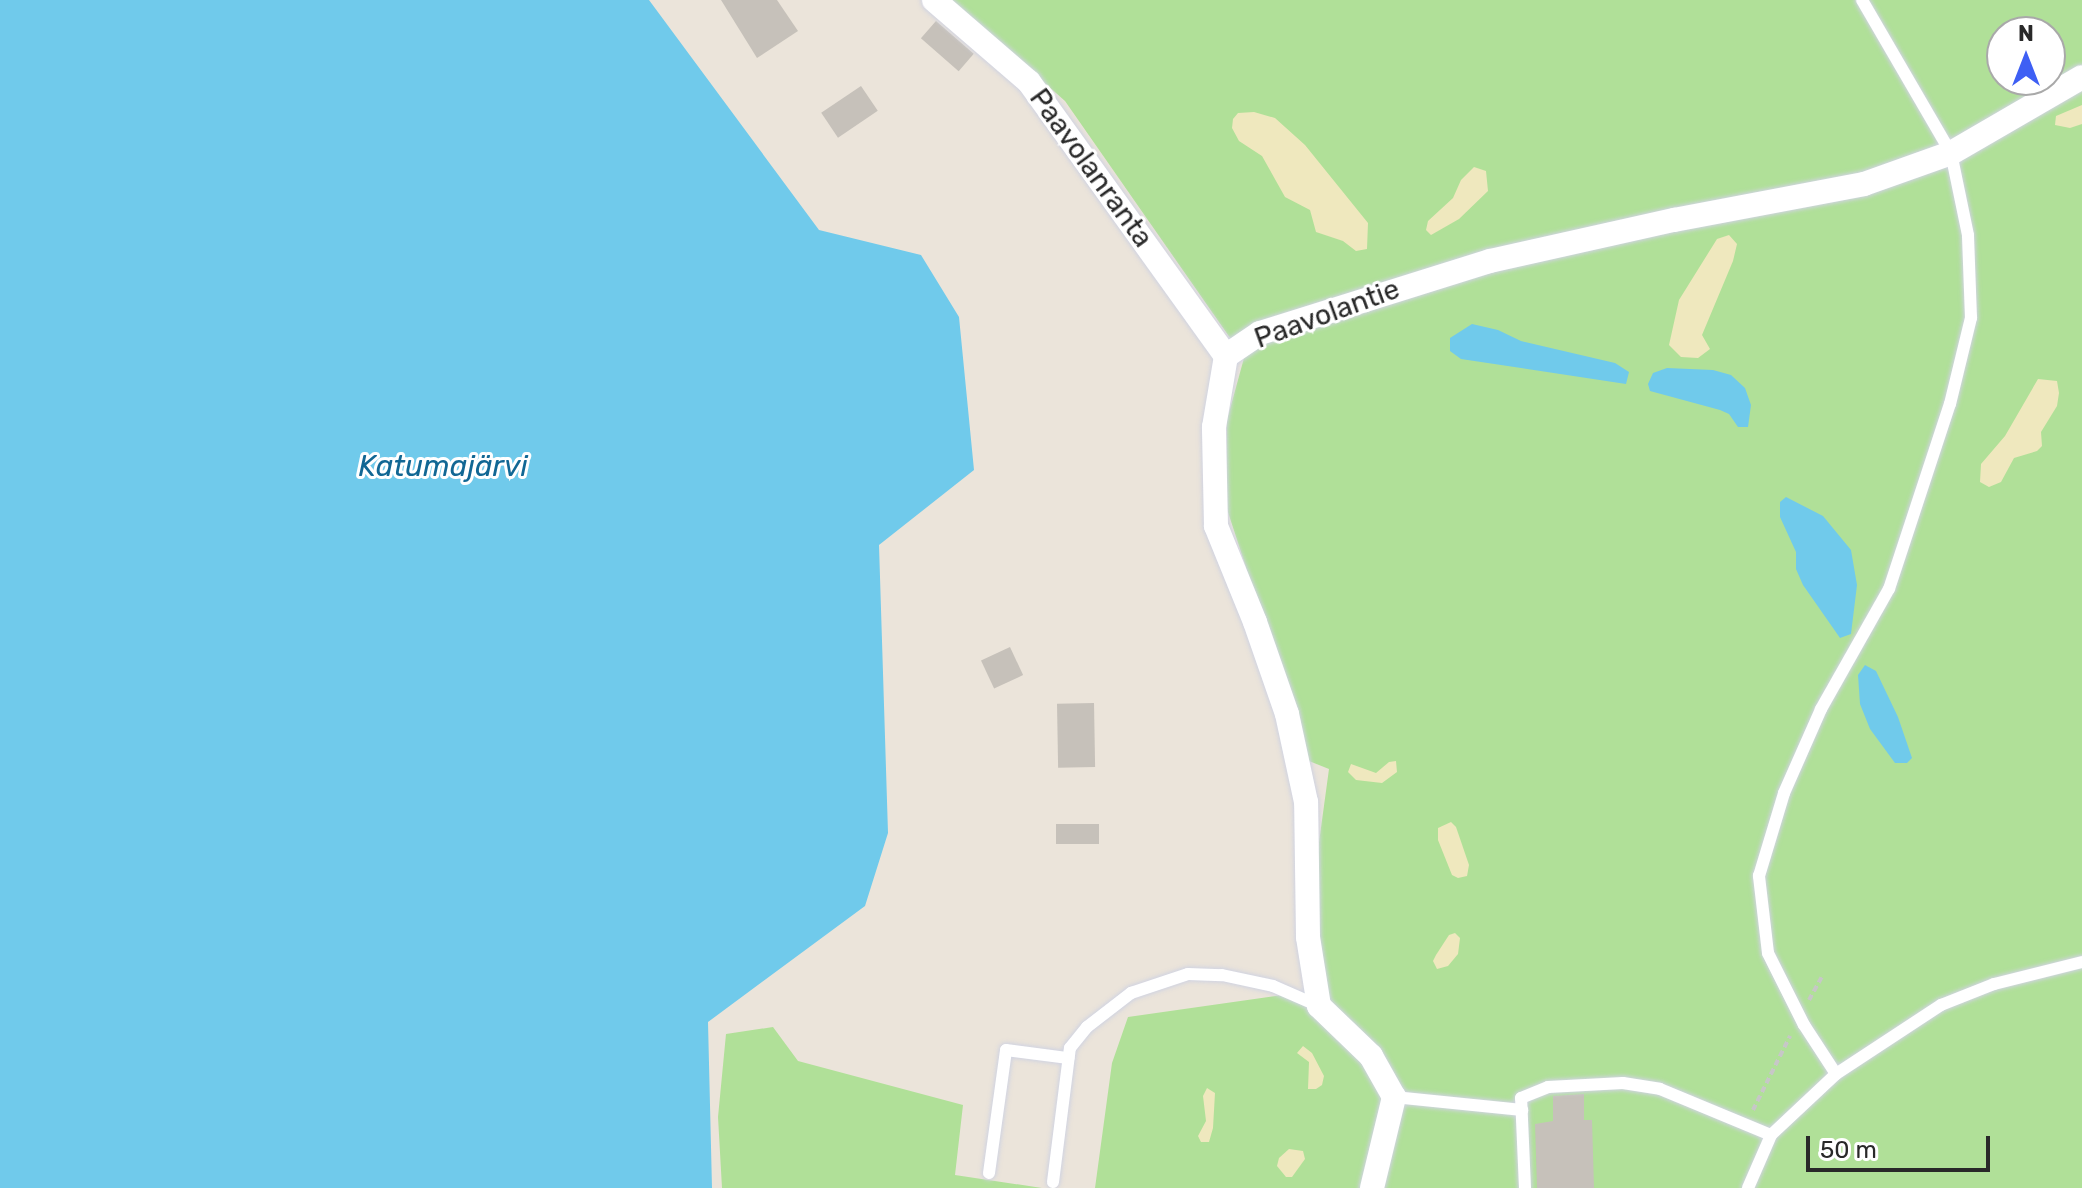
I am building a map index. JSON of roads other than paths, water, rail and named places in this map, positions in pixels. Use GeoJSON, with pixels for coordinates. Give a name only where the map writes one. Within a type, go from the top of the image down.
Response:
{"type":"FeatureCollection","features":[{"type":"Feature","properties":{"kind":"street","name":"Paavolanranta"},"geometry":{"type":"LineString","coordinates":[[934,0],[1029,82],[1226,356]]}},
{"type":"Feature","properties":{"kind":"street","name":"Paavolantie"},"geometry":{"type":"LineString","coordinates":[[1319,1006],[1308,937],[1306,802],[1290,728],[1255,622],[1216,526],[1214,427],[1226,356],[1260,333],[1490,261],[1674,220],[1864,184],[1951,153],[2082,77]]}},
{"type":"Feature","properties":{"kind":"street"},"geometry":{"type":"LineString","coordinates":[[1319,1006],[1371,1056],[1394,1097],[1372,1188]]}},
{"type":"Feature","properties":{"kind":"lane"},"geometry":{"type":"LineString","coordinates":[[1836,1074],[1800,1017],[1768,953],[1759,876],[1784,793],[1821,709],[1889,589],[1950,404],[1971,318],[1968,235],[1951,153],[1862,0]]}},
{"type":"Feature","properties":{"kind":"lane"},"geometry":{"type":"LineString","coordinates":[[1748,1188],[1771,1135],[1836,1074],[1941,1005],[1994,984],[2082,962]]}},
{"type":"Feature","properties":{"kind":"lane"},"geometry":{"type":"LineString","coordinates":[[1053,1182],[1070,1048],[1087,1027],[1131,993],[1188,974],[1222,975],[1273,986],[1319,1006]]}},
{"type":"Feature","properties":{"kind":"lane"},"geometry":{"type":"LineString","coordinates":[[989,1173],[1006,1050],[1068,1058]]}},
{"type":"Feature","properties":{"kind":"lane"},"geometry":{"type":"LineString","coordinates":[[1525,1188],[1521,1098],[1548,1087],[1623,1083],[1660,1089],[1771,1135]]}},
{"type":"Feature","properties":{"kind":"lane"},"geometry":{"type":"LineString","coordinates":[[1394,1097],[1522,1110]]}},
{"type":"Feature","properties":{"kind":"water","name":"Katumajärvi"},"geometry":{"type":"Polygon","coordinates":[[[0,0],[649,0],[819,230],[921,255],[959,317],[974,470],[879,545],[888,833],[865,906],[708,1022],[712,1188],[0,1188],[0,0]]]}},
{"type":"Feature","properties":{"kind":"water"},"geometry":{"type":"Polygon","coordinates":[[[1472,324],[1498,330],[1521,341],[1615,363],[1629,372],[1626,384],[1461,359],[1450,351],[1450,338],[1472,324]]]}},
{"type":"Feature","properties":{"kind":"water"},"geometry":{"type":"Polygon","coordinates":[[[1667,368],[1713,370],[1731,375],[1745,388],[1751,405],[1748,427],[1738,427],[1729,414],[1720,410],[1650,391],[1648,384],[1653,373],[1667,368]]]}},
{"type":"Feature","properties":{"kind":"water"},"geometry":{"type":"Polygon","coordinates":[[[1786,497],[1823,516],[1851,550],[1857,585],[1851,634],[1840,638],[1803,585],[1796,569],[1796,552],[1780,517],[1780,502],[1786,497]]]}},
{"type":"Feature","properties":{"kind":"water"},"geometry":{"type":"Polygon","coordinates":[[[1865,665],[1876,671],[1898,717],[1912,758],[1907,763],[1895,763],[1870,729],[1860,704],[1858,675],[1865,665]]]}}]}
